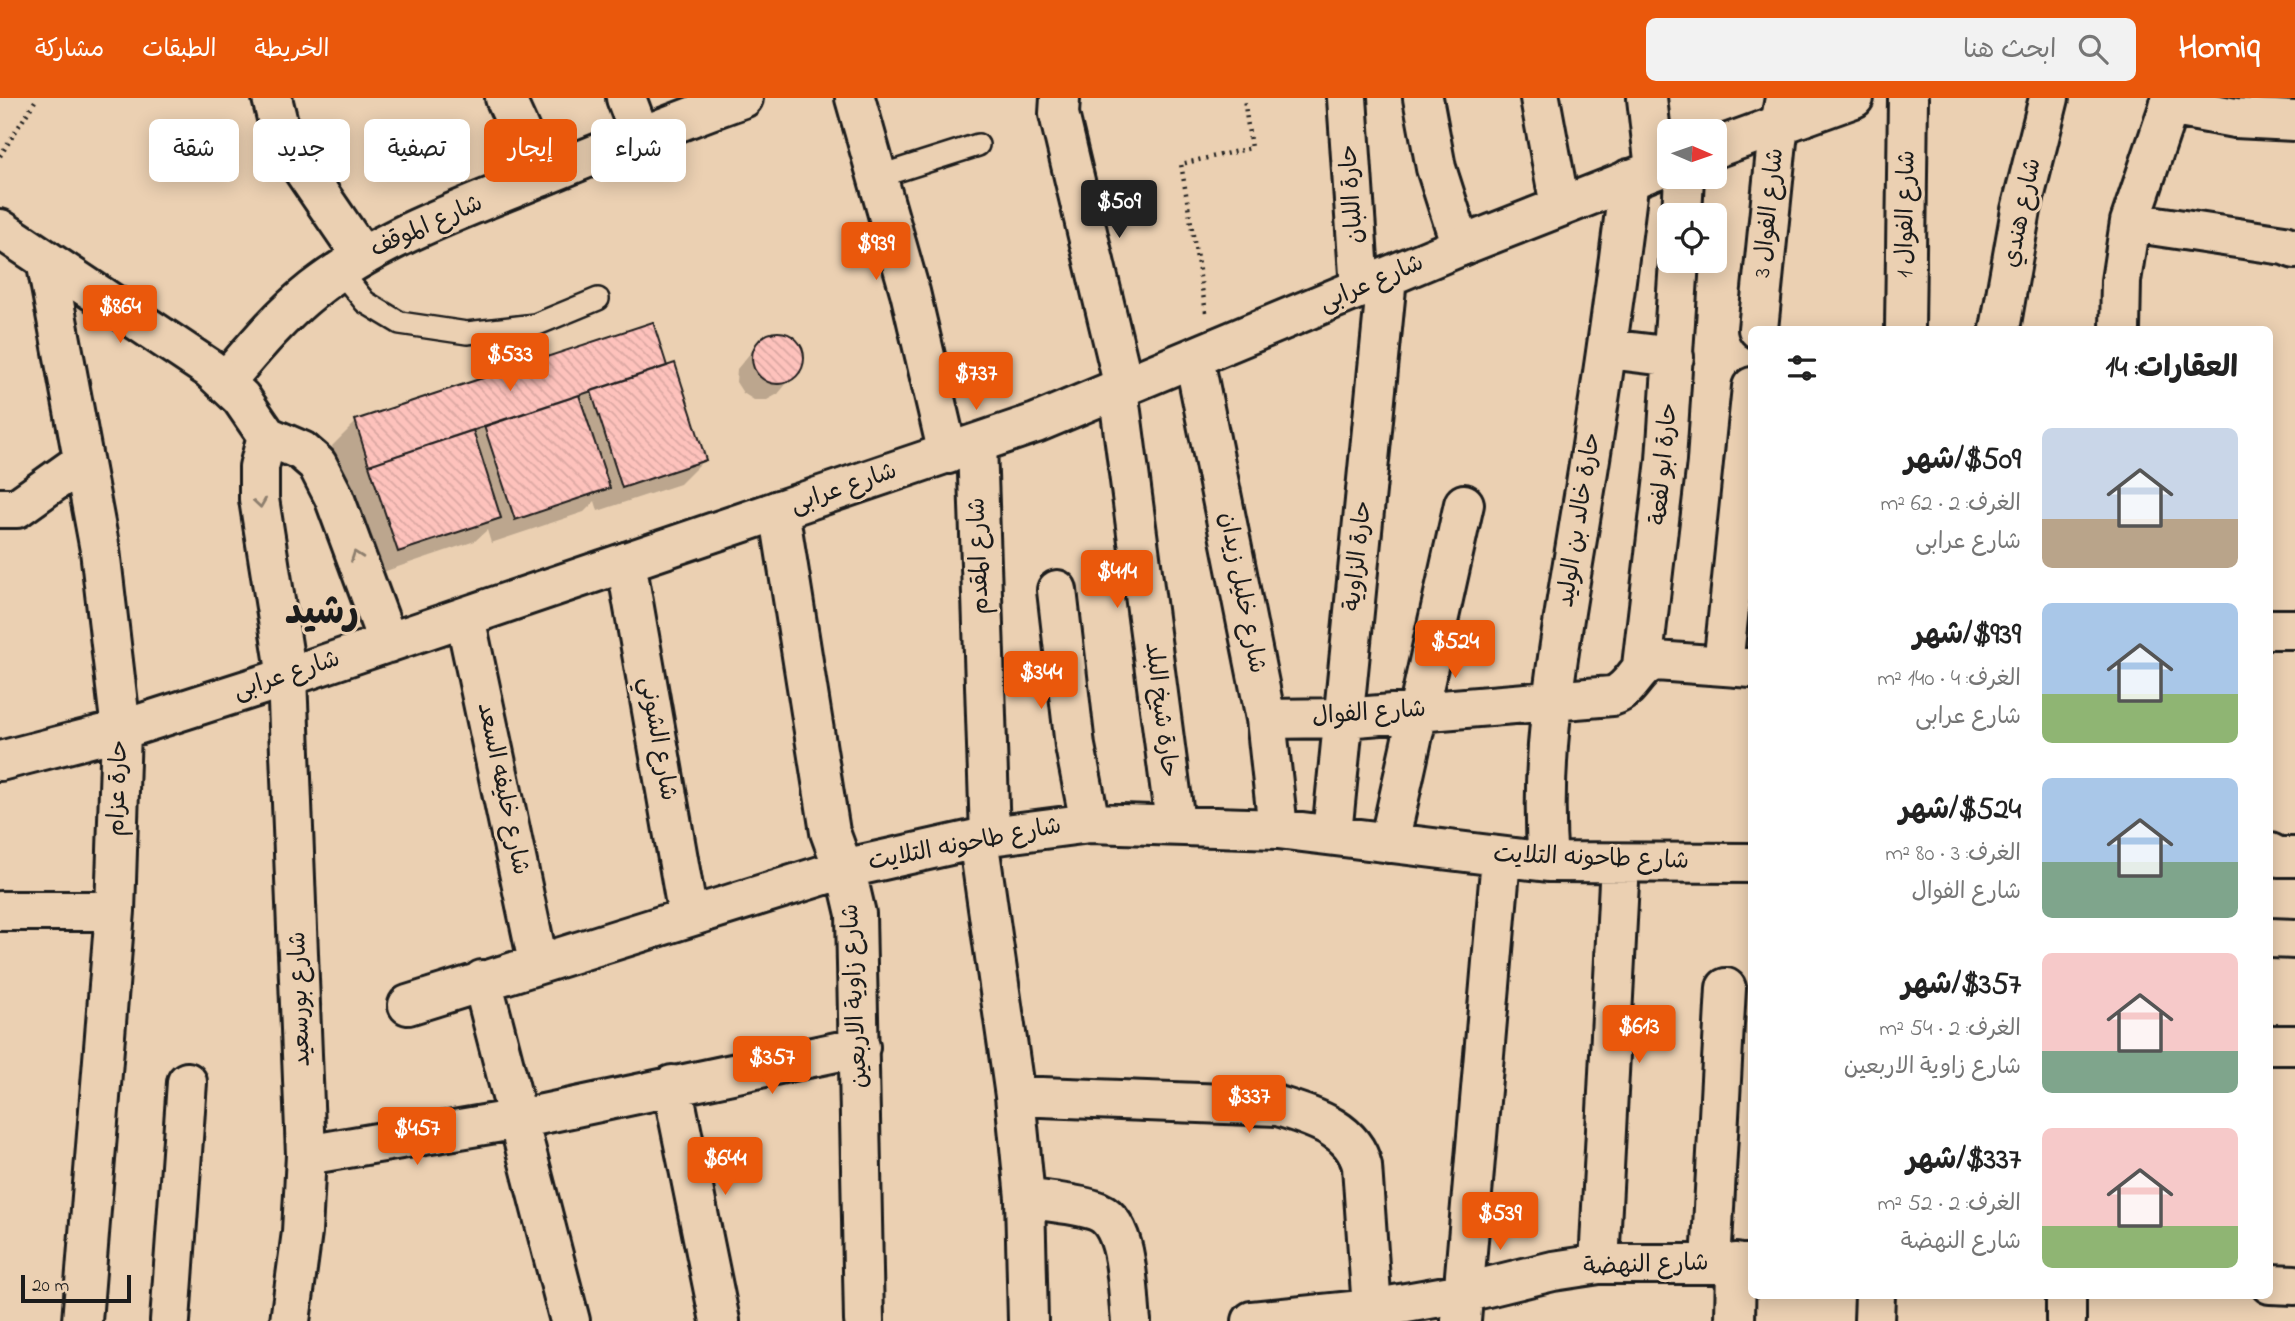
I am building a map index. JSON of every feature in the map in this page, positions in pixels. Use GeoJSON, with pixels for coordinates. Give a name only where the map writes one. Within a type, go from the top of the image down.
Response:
{"type":"FeatureCollection","features":[{"type":"Feature","properties":{"kind":"street"},"geometry":{"type":"LineString","coordinates":[[272,98],[282,139],[351,263]]}},
{"type":"Feature","properties":{"kind":"street"},"geometry":{"type":"LineString","coordinates":[[505,98],[515,119]]}},
{"type":"Feature","properties":{"kind":"street"},"geometry":{"type":"LineString","coordinates":[[626,98],[634,119]]}},
{"type":"Feature","properties":{"kind":"street","name":"شارع الموقف"},"geometry":{"type":"LineString","coordinates":[[685,119],[743,98]]}},
{"type":"Feature","properties":{"kind":"street","name":"شارع المقدم"},"geometry":{"type":"LineString","coordinates":[[855,98],[910,292],[962,449],[984,837],[1025,1198],[1028,1321]]}},
{"type":"Feature","properties":{"kind":"street","name":"حارة شيخ البلد"},"geometry":{"type":"LineString","coordinates":[[1060,98],[1059,114],[1121,388],[1175,823]]}},
{"type":"Feature","properties":{"kind":"street","name":"حارة اللبان"},"geometry":{"type":"LineString","coordinates":[[1346,98],[1373,284]]}},
{"type":"Feature","properties":{"kind":"street"},"geometry":{"type":"LineString","coordinates":[[1423,98],[1436,168],[1461,246]]}},
{"type":"Feature","properties":{"kind":"street"},"geometry":{"type":"LineString","coordinates":[[1540,98],[1560,206]]}},
{"type":"Feature","properties":{"kind":"street"},"geometry":{"type":"LineString","coordinates":[[1647,98],[1657,160]]}},
{"type":"Feature","properties":{"kind":"street"},"geometry":{"type":"LineString","coordinates":[[1727,141],[1783,111],[1854,98]]}},
{"type":"Feature","properties":{"kind":"street","name":"شارع الفوال 1"},"geometry":{"type":"LineString","coordinates":[[1905,326],[1908,98]]}},
{"type":"Feature","properties":{"kind":"street","name":"شارع هندي"},"geometry":{"type":"LineString","coordinates":[[2001,326],[2021,210],[2049,98]]}},
{"type":"Feature","properties":{"kind":"street"},"geometry":{"type":"LineString","coordinates":[[2120,326],[2122,281],[2130,222],[2171,102],[2235,118],[2295,121]]}},
{"type":"Feature","properties":{"kind":"street","name":"شارع الفوال 3"},"geometry":{"type":"LineString","coordinates":[[1758,326],[1783,111]]}},
{"type":"Feature","properties":{"kind":"street","name":"شارع عرابى"},"geometry":{"type":"LineString","coordinates":[[0,761],[121,730],[287,677],[962,449],[1203,355],[1560,206],[1657,173]]}},
{"type":"Feature","properties":{"kind":"street","name":"حارة خالد بن الوليد"},"geometry":{"type":"LineString","coordinates":[[1548,862],[1543,790],[1551,700],[1608,349],[1657,179]]}},
{"type":"Feature","properties":{"kind":"street","name":"شارع الموقف"},"geometry":{"type":"LineString","coordinates":[[225,382],[268,330],[351,263],[402,234],[529,182]]}},
{"type":"Feature","properties":{"kind":"street"},"geometry":{"type":"LineString","coordinates":[[2130,222],[2284,245],[2295,249]]}},
{"type":"Feature","properties":{"kind":"street"},"geometry":{"type":"LineString","coordinates":[[0,229],[225,382],[241,398],[267,436],[302,451],[327,479],[388,643]]}},
{"type":"Feature","properties":{"kind":"street","name":"حارة عزام"},"geometry":{"type":"LineString","coordinates":[[46,260],[100,550],[121,730],[115,911],[82,1321]]}},
{"type":"Feature","properties":{"kind":"street","name":"حارة ابو لفعة"},"geometry":{"type":"LineString","coordinates":[[1642,666],[1663,486],[1678,273]]}},
{"type":"Feature","properties":{"kind":"street","name":"حارة الزاوية"},"geometry":{"type":"LineString","coordinates":[[1332,834],[1344,718],[1373,284]]}},
{"type":"Feature","properties":{"kind":"street"},"geometry":{"type":"LineString","coordinates":[[1608,349],[1674,357]]}},
{"type":"Feature","properties":{"kind":"street","name":"شارع خليل زيدان"},"geometry":{"type":"LineString","coordinates":[[1203,355],[1266,719],[1278,829]]}},
{"type":"Feature","properties":{"kind":"street","name":"شارع بورسعيد"},"geometry":{"type":"LineString","coordinates":[[267,436],[259,467],[259,499],[287,677],[306,1155],[302,1232],[290,1321]]}},
{"type":"Feature","properties":{"kind":"street"},"geometry":{"type":"LineString","coordinates":[[0,508],[17,508],[83,461]]}},
{"type":"Feature","properties":{"kind":"street"},"geometry":{"type":"LineString","coordinates":[[1642,666],[1656,661],[1737,667],[1748,465]]}},
{"type":"Feature","properties":{"kind":"street"},"geometry":{"type":"LineString","coordinates":[[1389,843],[1464,504]]}},
{"type":"Feature","properties":{"kind":"street","name":"شارع زاوية الاربعين"},"geometry":{"type":"LineString","coordinates":[[779,510],[830,832],[856,914],[864,1321]]}},
{"type":"Feature","properties":{"kind":"street","name":"شارع الشوني"},"geometry":{"type":"LineString","coordinates":[[626,562],[688,916]]}},
{"type":"Feature","properties":{"kind":"street"},"geometry":{"type":"LineString","coordinates":[[1058,590],[1065,668],[1090,823]]}},
{"type":"Feature","properties":{"kind":"street","name":"شارع خليفه السعد"},"geometry":{"type":"LineString","coordinates":[[466,617],[538,962]]}},
{"type":"Feature","properties":{"kind":"street"},"geometry":{"type":"LineString","coordinates":[[2273,629],[2295,629]]}},
{"type":"Feature","properties":{"kind":"street","name":"شارع الفوال"},"geometry":{"type":"LineString","coordinates":[[1266,719],[1344,718],[1620,694],[1642,666]]}},
{"type":"Feature","properties":{"kind":"street","name":"شارع طاحونه التلايت"},"geometry":{"type":"LineString","coordinates":[[408,1005],[538,962],[843,869],[984,837],[1090,823],[1175,823],[1278,829],[1548,862],[1748,863]]}},
{"type":"Feature","properties":{"kind":"street"},"geometry":{"type":"LineString","coordinates":[[2273,855],[2278,858],[2295,857]]}},
{"type":"Feature","properties":{"kind":"street"},"geometry":{"type":"LineString","coordinates":[[1462,1307],[1501,858]]}},
{"type":"Feature","properties":{"kind":"street"},"geometry":{"type":"LineString","coordinates":[[1599,1264],[1620,863]]}},
{"type":"Feature","properties":{"kind":"street"},"geometry":{"type":"LineString","coordinates":[[0,911],[115,911]]}},
{"type":"Feature","properties":{"kind":"street"},"geometry":{"type":"LineString","coordinates":[[2273,938],[2295,939]]}},
{"type":"Feature","properties":{"kind":"street"},"geometry":{"type":"LineString","coordinates":[[482,980],[570,1321]]}},
{"type":"Feature","properties":{"kind":"street"},"geometry":{"type":"LineString","coordinates":[[1726,988],[1735,1321]]}},
{"type":"Feature","properties":{"kind":"street"},"geometry":{"type":"LineString","coordinates":[[2273,1045],[2295,1045]]}},
{"type":"Feature","properties":{"kind":"street"},"geometry":{"type":"LineString","coordinates":[[306,1155],[519,1119],[860,1047]]}},
{"type":"Feature","properties":{"kind":"street"},"geometry":{"type":"LineString","coordinates":[[170,1321],[187,1082]]}},
{"type":"Feature","properties":{"kind":"street"},"geometry":{"type":"LineString","coordinates":[[671,1085],[720,1321]]}},
{"type":"Feature","properties":{"kind":"street"},"geometry":{"type":"LineString","coordinates":[[1015,1096],[1279,1106],[1311,1116],[1349,1138],[1359,1152],[1362,1166],[1372,1308]]}},
{"type":"Feature","properties":{"kind":"street"},"geometry":{"type":"LineString","coordinates":[[1025,1198],[1096,1210],[1110,1220],[1121,1236],[1131,1321]]}},
{"type":"Feature","properties":{"kind":"street","name":"شارع النهضة"},"geometry":{"type":"LineString","coordinates":[[1252,1321],[1372,1308],[1462,1307],[1542,1273],[1599,1264],[1733,1263]]}},
{"type":"Feature","properties":{"kind":"street"},"geometry":{"type":"LineString","coordinates":[[2273,1284],[2295,1285]]}},
{"type":"Feature","properties":{"kind":"street"},"geometry":{"type":"LineString","coordinates":[[1874,1321],[1875,1299]]}},
{"type":"Feature","properties":{"kind":"street"},"geometry":{"type":"LineString","coordinates":[[2066,1299],[2066,1321]]}},
{"type":"Feature","properties":{"kind":"lane"},"geometry":{"type":"LineString","coordinates":[[877,177],[978,145]]}},
{"type":"Feature","properties":{"kind":"lane"},"geometry":{"type":"LineString","coordinates":[[351,263],[365,302],[400,323],[467,333],[535,325],[598,299]]}},
{"type":"Feature","properties":{"kind":"path"},"geometry":{"type":"LineString","coordinates":[[0,156],[37,98]]}},
{"type":"Feature","properties":{"kind":"path"},"geometry":{"type":"LineString","coordinates":[[1203,355],[1181,164],[1251,148],[1244,98]]}},
{"type":"Feature","properties":{"kind":"building"},"geometry":{"type":"Polygon","coordinates":[[[653,322],[667,366],[369,465],[355,420],[653,322]]]}},
{"type":"Feature","properties":{"kind":"building"},"geometry":{"type":"Polygon","coordinates":[[[778,332],[797,339],[804,358],[797,377],[778,384],[759,377],[752,358],[759,339],[778,332]]]}},
{"type":"Feature","properties":{"kind":"building"},"geometry":{"type":"Polygon","coordinates":[[[675,363],[706,460],[622,488],[591,391],[675,363]]]}},
{"type":"Feature","properties":{"kind":"building"},"geometry":{"type":"Polygon","coordinates":[[[579,395],[610,488],[515,520],[484,426],[579,395]]]}},
{"type":"Feature","properties":{"kind":"building"},"geometry":{"type":"Polygon","coordinates":[[[473,430],[501,518],[398,552],[369,465],[473,430]]]}},
{"type":"Feature","properties":{"kind":"district","name":"رشيد"},"geometry":{"type":"Point","coordinates":[322,614]}}]}
